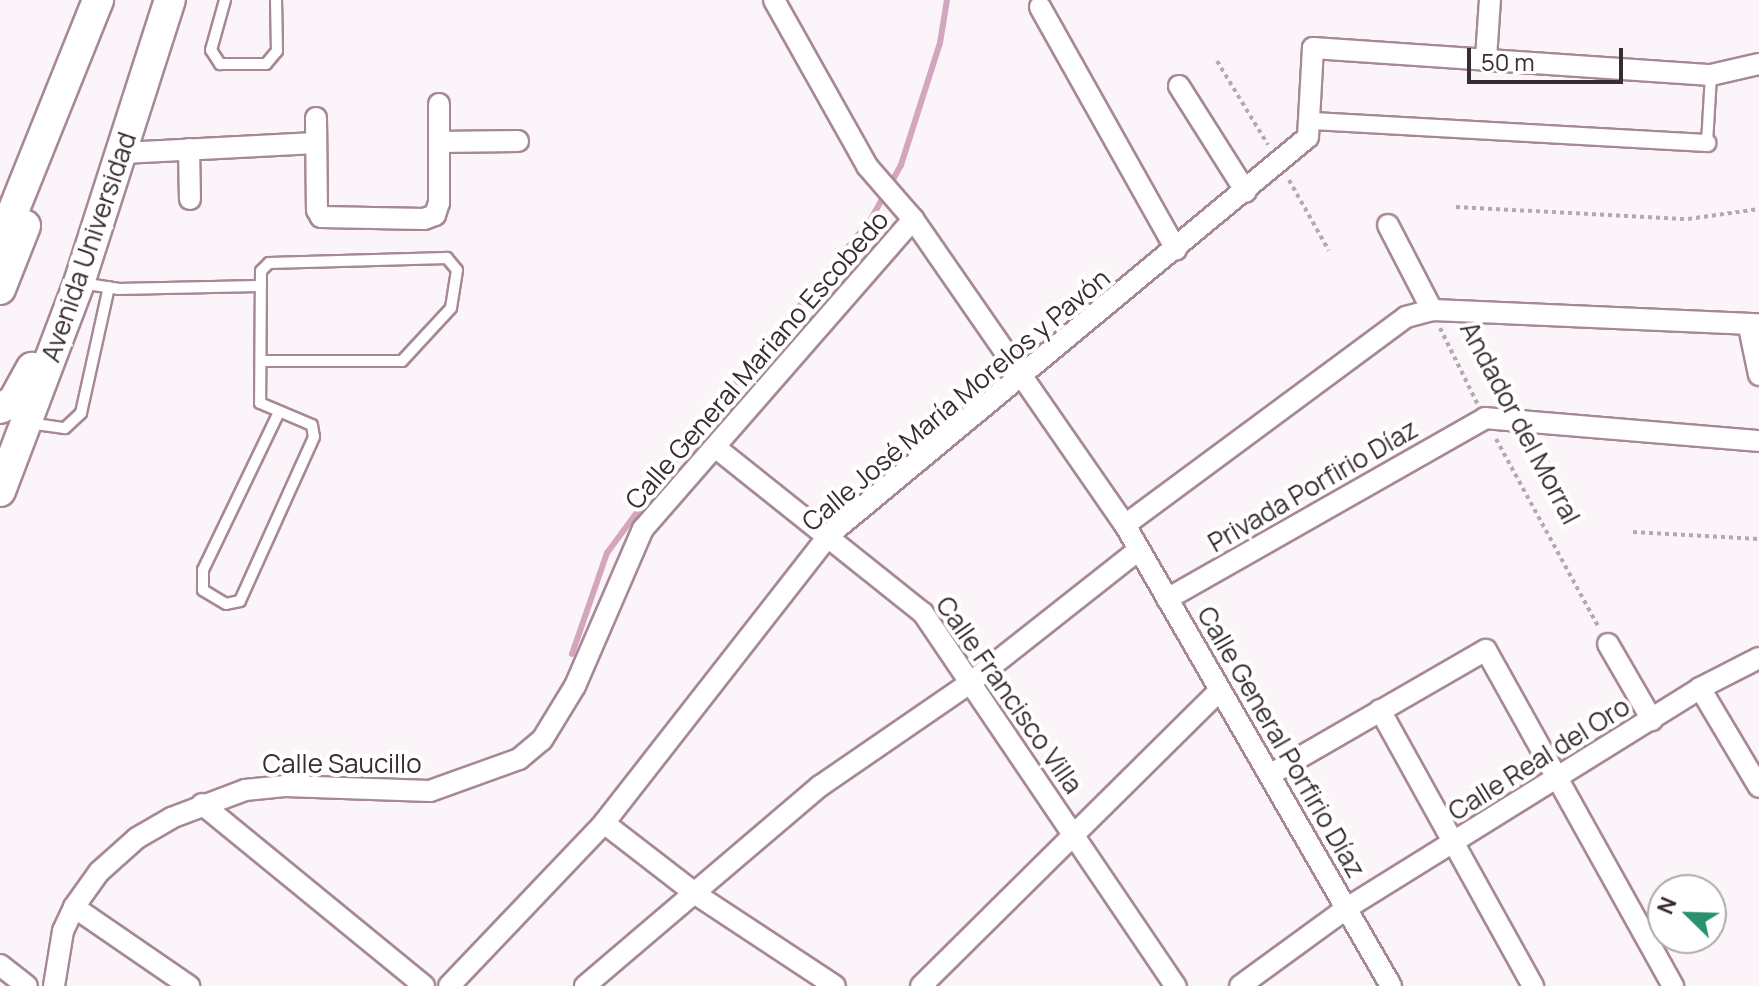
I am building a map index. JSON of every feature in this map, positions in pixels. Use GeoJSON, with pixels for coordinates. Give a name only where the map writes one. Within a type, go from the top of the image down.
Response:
{"type":"FeatureCollection","features":[{"type":"Feature","properties":{"kind":"main road"},"geometry":{"type":"LineString","coordinates":[[0,244],[98,0]]}},
{"type":"Feature","properties":{"kind":"main road","name":"Avenida Universidad"},"geometry":{"type":"LineString","coordinates":[[13,416],[21,391],[79,283],[170,0]]}},
{"type":"Feature","properties":{"kind":"main road"},"geometry":{"type":"LineString","coordinates":[[0,289],[29,216],[30,173]]}},
{"type":"Feature","properties":{"kind":"main road"},"geometry":{"type":"LineString","coordinates":[[0,491],[13,416]]}},
{"type":"Feature","properties":{"kind":"street","name":"Calle General Porfirio Díaz"},"geometry":{"type":"LineString","coordinates":[[774,0],[867,166],[908,214],[1125,525],[1218,692],[1271,774],[1391,986]]}},
{"type":"Feature","properties":{"kind":"street"},"geometry":{"type":"LineString","coordinates":[[1486,58],[1490,0]]}},
{"type":"Feature","properties":{"kind":"street"},"geometry":{"type":"LineString","coordinates":[[1040,7],[1176,249]]}},
{"type":"Feature","properties":{"kind":"street"},"geometry":{"type":"LineString","coordinates":[[1707,143],[1310,129],[1313,48],[1711,75],[1759,64]]}},
{"type":"Feature","properties":{"kind":"street"},"geometry":{"type":"LineString","coordinates":[[1179,86],[1246,192]]}},
{"type":"Feature","properties":{"kind":"street"},"geometry":{"type":"LineString","coordinates":[[316,118],[317,210],[328,220],[435,215],[439,104]]}},
{"type":"Feature","properties":{"kind":"street","name":"Calle José María Morelos y Pavón"},"geometry":{"type":"LineString","coordinates":[[449,986],[604,823],[830,534],[1246,192],[1310,129]]}},
{"type":"Feature","properties":{"kind":"street"},"geometry":{"type":"LineString","coordinates":[[439,142],[518,141]]}},
{"type":"Feature","properties":{"kind":"street"},"geometry":{"type":"LineString","coordinates":[[123,153],[316,143]]}},
{"type":"Feature","properties":{"kind":"street"},"geometry":{"type":"LineString","coordinates":[[189,149],[190,199]]}},
{"type":"Feature","properties":{"kind":"street","name":"Calle General Mariano Escobedo"},"geometry":{"type":"LineString","coordinates":[[492,772],[519,759],[542,740],[575,686],[643,529],[908,214]]}},
{"type":"Feature","properties":{"kind":"street","name":"Andador del Morral"},"geometry":{"type":"LineString","coordinates":[[1388,225],[1432,310]]}},
{"type":"Feature","properties":{"kind":"street"},"geometry":{"type":"LineString","coordinates":[[1125,525],[1406,317],[1432,310],[1754,326],[1759,375]]}},
{"type":"Feature","properties":{"kind":"street"},"geometry":{"type":"LineString","coordinates":[[1485,418],[1759,441]]}},
{"type":"Feature","properties":{"kind":"street","name":"Privada Porfirio Díaz"},"geometry":{"type":"LineString","coordinates":[[1167,599],[1485,418]]}},
{"type":"Feature","properties":{"kind":"street","name":"Calle Francisco Villa"},"geometry":{"type":"LineString","coordinates":[[715,447],[830,534],[923,613],[1176,986]]}},
{"type":"Feature","properties":{"kind":"street"},"geometry":{"type":"LineString","coordinates":[[585,986],[697,895],[820,786],[970,683],[1137,551]]}},
{"type":"Feature","properties":{"kind":"street"},"geometry":{"type":"LineString","coordinates":[[1608,644],[1652,720]]}},
{"type":"Feature","properties":{"kind":"street"},"geometry":{"type":"LineString","coordinates":[[1271,774],[1486,650],[1673,986]]}},
{"type":"Feature","properties":{"kind":"street","name":"Calle Real del Oro"},"geometry":{"type":"LineString","coordinates":[[1240,986],[1347,908],[1558,781],[1700,688],[1759,658]]}},
{"type":"Feature","properties":{"kind":"street"},"geometry":{"type":"LineString","coordinates":[[1700,688],[1759,787]]}},
{"type":"Feature","properties":{"kind":"street"},"geometry":{"type":"LineString","coordinates":[[921,986],[1218,692]]}},
{"type":"Feature","properties":{"kind":"street"},"geometry":{"type":"LineString","coordinates":[[1380,710],[1450,845],[1533,986]]}},
{"type":"Feature","properties":{"kind":"street","name":"Calle Saucillo"},"geometry":{"type":"LineString","coordinates":[[54,986],[63,931],[74,907],[99,872],[137,838],[202,804],[245,790],[285,786],[430,791],[492,772]]}},
{"type":"Feature","properties":{"kind":"street"},"geometry":{"type":"LineString","coordinates":[[202,804],[424,986]]}},
{"type":"Feature","properties":{"kind":"street"},"geometry":{"type":"LineString","coordinates":[[604,823],[697,895],[835,986]]}},
{"type":"Feature","properties":{"kind":"street"},"geometry":{"type":"LineString","coordinates":[[74,907],[189,986]]}},
{"type":"Feature","properties":{"kind":"street"},"geometry":{"type":"LineString","coordinates":[[0,965],[20,983]]}},
{"type":"Feature","properties":{"kind":"lane"},"geometry":{"type":"LineString","coordinates":[[225,0],[211,50],[220,64],[266,64],[277,51],[276,0]]}},
{"type":"Feature","properties":{"kind":"lane"},"geometry":{"type":"LineString","coordinates":[[1707,143],[1711,75]]}},
{"type":"Feature","properties":{"kind":"lane"},"geometry":{"type":"LineString","coordinates":[[262,361],[402,361],[451,308],[457,270],[447,258],[269,263],[259,286],[260,403],[278,414],[312,425],[314,437],[240,601],[226,604],[203,590],[203,570],[278,414]]}},
{"type":"Feature","properties":{"kind":"lane"},"geometry":{"type":"LineString","coordinates":[[79,283],[109,287],[259,286]]}},
{"type":"Feature","properties":{"kind":"lane"},"geometry":{"type":"LineString","coordinates":[[13,416],[65,428],[81,413],[109,287]]}},
{"type":"Feature","properties":{"kind":"path"},"geometry":{"type":"LineString","coordinates":[[1456,207],[1688,219],[1759,209]]}},
{"type":"Feature","properties":{"kind":"path","name":"Andador del Morral"},"geometry":{"type":"LineString","coordinates":[[1432,310],[1485,418],[1608,644]]}},
{"type":"Feature","properties":{"kind":"path"},"geometry":{"type":"LineString","coordinates":[[1633,532],[1759,539]]}},
{"type":"Feature","properties":{"kind":"waterway"},"geometry":{"type":"LineString","coordinates":[[572,654],[607,553],[703,423],[871,219],[901,165],[940,43],[947,0]]}}]}
